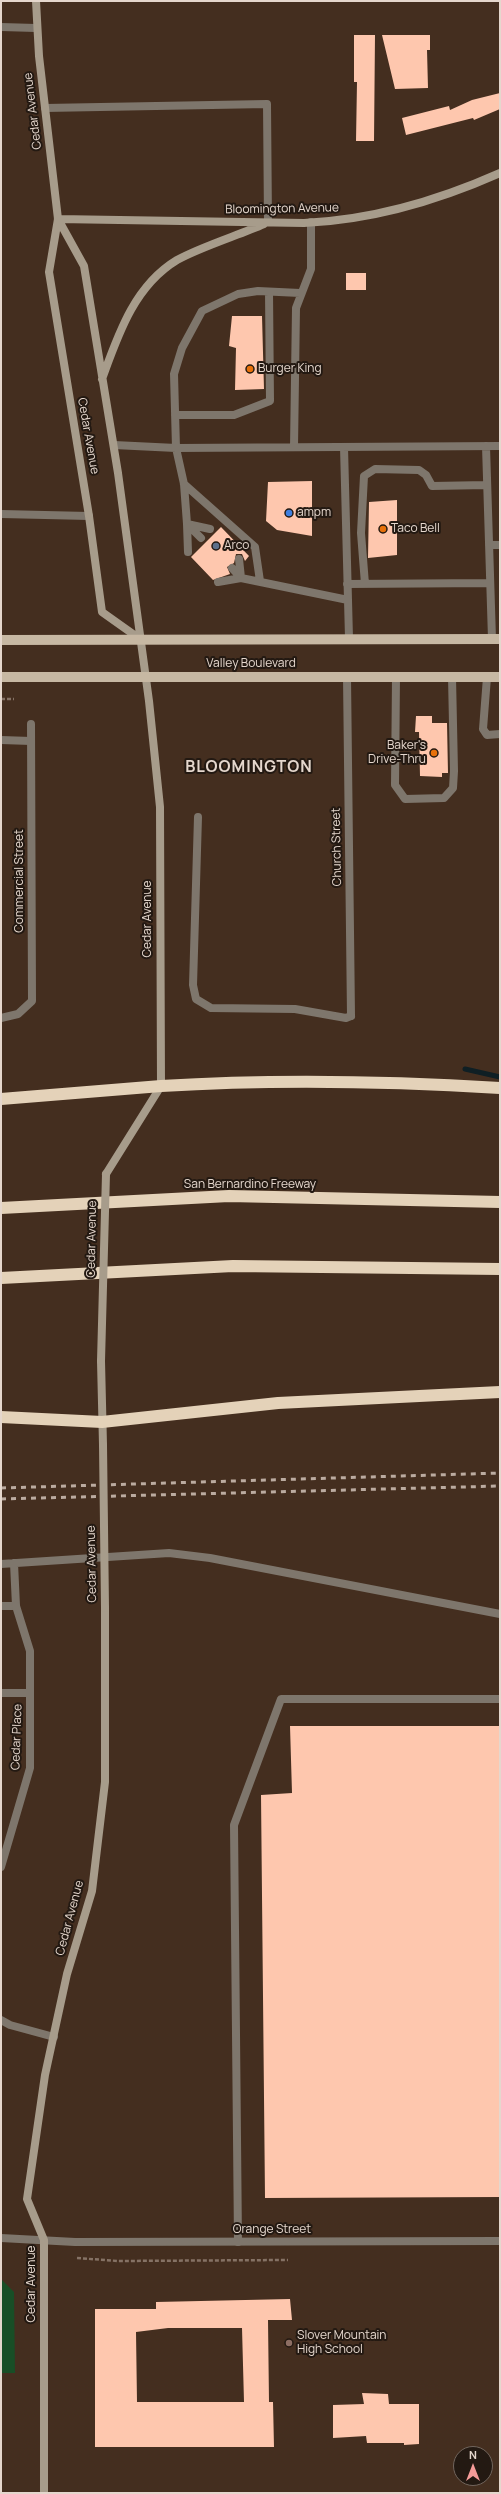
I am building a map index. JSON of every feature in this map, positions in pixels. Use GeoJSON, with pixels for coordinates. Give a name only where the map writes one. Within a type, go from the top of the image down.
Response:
{"type":"FeatureCollection","features":[{"type":"Feature","properties":{"kind":"highway"},"geometry":{"type":"LineString","coordinates":[[1,1099],[161,1086],[301,1083],[434,1084],[500,1088]]}},
{"type":"Feature","properties":{"kind":"highway","name":"San Bernardino Freeway"},"geometry":{"type":"LineString","coordinates":[[1,1208],[229,1196],[500,1202]]}},
{"type":"Feature","properties":{"kind":"highway"},"geometry":{"type":"LineString","coordinates":[[1,1278],[233,1266],[500,1269]]}},
{"type":"Feature","properties":{"kind":"highway"},"geometry":{"type":"LineString","coordinates":[[1,1417],[102,1422],[278,1403],[500,1392]]}},
{"type":"Feature","properties":{"kind":"main road","name":"Cedar Avenue"},"geometry":{"type":"LineString","coordinates":[[36,1],[36,28],[58,219],[49,272],[90,516],[102,612],[140,639]]}},
{"type":"Feature","properties":{"kind":"main road","name":"Bloomington Avenue"},"geometry":{"type":"LineString","coordinates":[[58,219],[311,222],[381,214],[428,202],[500,173]]}},
{"type":"Feature","properties":{"kind":"main road","name":"Cedar Avenue"},"geometry":{"type":"LineString","coordinates":[[44,2493],[44,2240],[27,2199],[45,2075],[67,1974],[92,1892],[105,1782],[105,1608],[102,1361],[106,1174],[161,1086],[160,807],[146,676],[114,445],[84,266],[58,219]]}},
{"type":"Feature","properties":{"kind":"main road"},"geometry":{"type":"LineString","coordinates":[[102,380],[121,327],[140,295],[158,276],[177,260],[268,222]]}},
{"type":"Feature","properties":{"kind":"main road","name":"Valley Boulevard"},"geometry":{"type":"LineString","coordinates":[[1,640],[348,638],[496,639]]}},
{"type":"Feature","properties":{"kind":"main road","name":"Valley Boulevard"},"geometry":{"type":"LineString","coordinates":[[1,677],[500,677]]}},
{"type":"Feature","properties":{"kind":"street"},"geometry":{"type":"LineString","coordinates":[[1,27],[36,28]]}},
{"type":"Feature","properties":{"kind":"street"},"geometry":{"type":"LineString","coordinates":[[45,108],[267,104],[268,222]]}},
{"type":"Feature","properties":{"kind":"street"},"geometry":{"type":"LineString","coordinates":[[294,447],[296,308],[300,294],[311,269],[311,222]]}},
{"type":"Feature","properties":{"kind":"street"},"geometry":{"type":"LineString","coordinates":[[188,552],[184,484],[176,448],[175,415],[174,374],[182,348],[202,311],[238,294],[269,292],[300,294]]}},
{"type":"Feature","properties":{"kind":"street"},"geometry":{"type":"LineString","coordinates":[[175,415],[234,415],[270,401],[269,292]]}},
{"type":"Feature","properties":{"kind":"street"},"geometry":{"type":"LineString","coordinates":[[114,445],[176,448],[500,446]]}},
{"type":"Feature","properties":{"kind":"street"},"geometry":{"type":"LineString","coordinates":[[486,446],[490,583],[496,639]]}},
{"type":"Feature","properties":{"kind":"street"},"geometry":{"type":"LineString","coordinates":[[344,447],[348,638]]}},
{"type":"Feature","properties":{"kind":"street"},"geometry":{"type":"LineString","coordinates":[[365,584],[361,533],[364,476],[375,469],[419,470],[426,475],[432,486],[487,485]]}},
{"type":"Feature","properties":{"kind":"street"},"geometry":{"type":"LineString","coordinates":[[184,484],[255,547],[260,581]]}},
{"type":"Feature","properties":{"kind":"street"},"geometry":{"type":"LineString","coordinates":[[1,514],[90,516]]}},
{"type":"Feature","properties":{"kind":"street"},"geometry":{"type":"LineString","coordinates":[[187,524],[210,529]]}},
{"type":"Feature","properties":{"kind":"street"},"geometry":{"type":"LineString","coordinates":[[187,524],[201,538]]}},
{"type":"Feature","properties":{"kind":"street"},"geometry":{"type":"LineString","coordinates":[[489,545],[500,545]]}},
{"type":"Feature","properties":{"kind":"street"},"geometry":{"type":"LineString","coordinates":[[240,559],[241,578]]}},
{"type":"Feature","properties":{"kind":"street"},"geometry":{"type":"LineString","coordinates":[[232,568],[241,578]]}},
{"type":"Feature","properties":{"kind":"street"},"geometry":{"type":"LineString","coordinates":[[218,582],[241,578],[348,600]]}},
{"type":"Feature","properties":{"kind":"street"},"geometry":{"type":"LineString","coordinates":[[347,584],[490,583]]}},
{"type":"Feature","properties":{"kind":"street","name":"Church Street"},"geometry":{"type":"LineString","coordinates":[[198,817],[193,985],[196,999],[211,1008],[295,1009],[346,1018],[351,1016],[347,677]]}},
{"type":"Feature","properties":{"kind":"street"},"geometry":{"type":"LineString","coordinates":[[396,677],[395,785],[405,799],[444,798],[452,788],[455,751],[452,677]]}},
{"type":"Feature","properties":{"kind":"street"},"geometry":{"type":"LineString","coordinates":[[487,677],[483,729],[487,735],[500,734]]}},
{"type":"Feature","properties":{"kind":"street","name":"Commercial Street"},"geometry":{"type":"LineString","coordinates":[[1,1018],[18,1014],[32,1002],[31,724]]}},
{"type":"Feature","properties":{"kind":"street"},"geometry":{"type":"LineString","coordinates":[[1,740],[31,741]]}},
{"type":"Feature","properties":{"kind":"street"},"geometry":{"type":"LineString","coordinates":[[1,1564],[169,1553],[210,1558],[500,1614]]}},
{"type":"Feature","properties":{"kind":"street","name":"Cedar Place"},"geometry":{"type":"LineString","coordinates":[[1,1867],[30,1768],[30,1651],[16,1606],[14,1563]]}},
{"type":"Feature","properties":{"kind":"street"},"geometry":{"type":"LineString","coordinates":[[1,1606],[16,1606]]}},
{"type":"Feature","properties":{"kind":"street"},"geometry":{"type":"LineString","coordinates":[[1,1692],[30,1692]]}},
{"type":"Feature","properties":{"kind":"street"},"geometry":{"type":"LineString","coordinates":[[238,2242],[234,1825],[281,1699],[500,1699]]}},
{"type":"Feature","properties":{"kind":"street"},"geometry":{"type":"LineString","coordinates":[[1,2020],[10,2025],[54,2038]]}},
{"type":"Feature","properties":{"kind":"street","name":"Orange Street"},"geometry":{"type":"LineString","coordinates":[[1,2238],[75,2242],[500,2241]]}},
{"type":"Feature","properties":{"kind":"path"},"geometry":{"type":"LineString","coordinates":[[1,699],[14,699]]}},
{"type":"Feature","properties":{"kind":"path"},"geometry":{"type":"LineString","coordinates":[[77,2258],[118,2262],[288,2260]]}},
{"type":"Feature","properties":{"kind":"green space"},"geometry":{"type":"Polygon","coordinates":[[[1,2279],[14,2292],[15,2373],[1,2373],[1,2279]]]}},
{"type":"Feature","properties":{"kind":"building"},"geometry":{"type":"Polygon","coordinates":[[[354,35],[375,35],[374,141],[356,141],[357,82],[354,82],[354,35]]]}},
{"type":"Feature","properties":{"kind":"building"},"geometry":{"type":"Polygon","coordinates":[[[382,35],[430,35],[430,50],[427,50],[428,88],[395,89],[382,35]]]}},
{"type":"Feature","properties":{"kind":"building"},"geometry":{"type":"Polygon","coordinates":[[[500,93],[500,109],[474,120],[473,118],[406,135],[402,118],[449,106],[450,110],[472,100],[500,93]]]}},
{"type":"Feature","properties":{"kind":"building"},"geometry":{"type":"Polygon","coordinates":[[[346,273],[366,273],[366,290],[346,290],[346,273]]]}},
{"type":"Feature","properties":{"kind":"building","name":"Burger King"},"geometry":{"type":"Polygon","coordinates":[[[232,316],[262,316],[264,389],[235,390],[236,348],[229,346],[232,316]]]}},
{"type":"Feature","properties":{"kind":"building","name":"ampm"},"geometry":{"type":"Polygon","coordinates":[[[312,481],[312,536],[277,530],[266,521],[268,482],[312,481]]]}},
{"type":"Feature","properties":{"kind":"building","name":"Taco Bell"},"geometry":{"type":"Polygon","coordinates":[[[397,500],[397,555],[368,558],[369,502],[397,500]]]}},
{"type":"Feature","properties":{"kind":"building"},"geometry":{"type":"Polygon","coordinates":[[[221,527],[249,556],[245,561],[242,554],[236,554],[234,563],[227,567],[230,574],[213,580],[191,557],[221,527]]]}},
{"type":"Feature","properties":{"kind":"building","name":"Baker's Drive-Thru"},"geometry":{"type":"Polygon","coordinates":[[[416,716],[432,716],[432,723],[447,723],[448,773],[442,773],[442,777],[420,776],[419,732],[415,732],[416,716]]]}},
{"type":"Feature","properties":{"kind":"building"},"geometry":{"type":"Polygon","coordinates":[[[290,1726],[500,1726],[500,2197],[265,2198],[261,1795],[292,1793],[290,1726]]]}},
{"type":"Feature","properties":{"kind":"building"},"geometry":{"type":"Polygon","coordinates":[[[290,2299],[292,2320],[268,2320],[269,2402],[273,2402],[274,2447],[95,2447],[95,2309],[156,2309],[156,2302],[290,2299]],[[168,2328],[136,2332],[137,2402],[244,2402],[242,2328],[168,2328]]]}},
{"type":"Feature","properties":{"kind":"building"},"geometry":{"type":"Polygon","coordinates":[[[362,2393],[388,2394],[389,2404],[419,2404],[419,2444],[404,2445],[404,2443],[367,2443],[366,2436],[333,2438],[333,2405],[364,2404],[362,2393]]]}},
{"type":"Feature","properties":{"kind":"waterway"},"geometry":{"type":"LineString","coordinates":[[465,1069],[500,1077]]}},
{"type":"Feature","properties":{"kind":"railway"},"geometry":{"type":"LineString","coordinates":[[1,1488],[500,1473]]}},
{"type":"Feature","properties":{"kind":"railway"},"geometry":{"type":"LineString","coordinates":[[1,1499],[500,1486]]}},
{"type":"Feature","properties":{"kind":"place","name":"Burger King"},"geometry":{"type":"Point","coordinates":[250,369]}},
{"type":"Feature","properties":{"kind":"place","name":"ampm"},"geometry":{"type":"Point","coordinates":[289,513]}},
{"type":"Feature","properties":{"kind":"place","name":"Taco Bell"},"geometry":{"type":"Point","coordinates":[383,529]}},
{"type":"Feature","properties":{"kind":"place","name":"Arco"},"geometry":{"type":"Point","coordinates":[216,546]}},
{"type":"Feature","properties":{"kind":"place","name":"Baker's Drive-Thru"},"geometry":{"type":"Point","coordinates":[434,753]}},
{"type":"Feature","properties":{"kind":"place","name":"Slover Mountain High School"},"geometry":{"type":"Point","coordinates":[289,2343]}},
{"type":"Feature","properties":{"kind":"district","name":"BLOOMINGTON"},"geometry":{"type":"Point","coordinates":[249,768]}}]}
